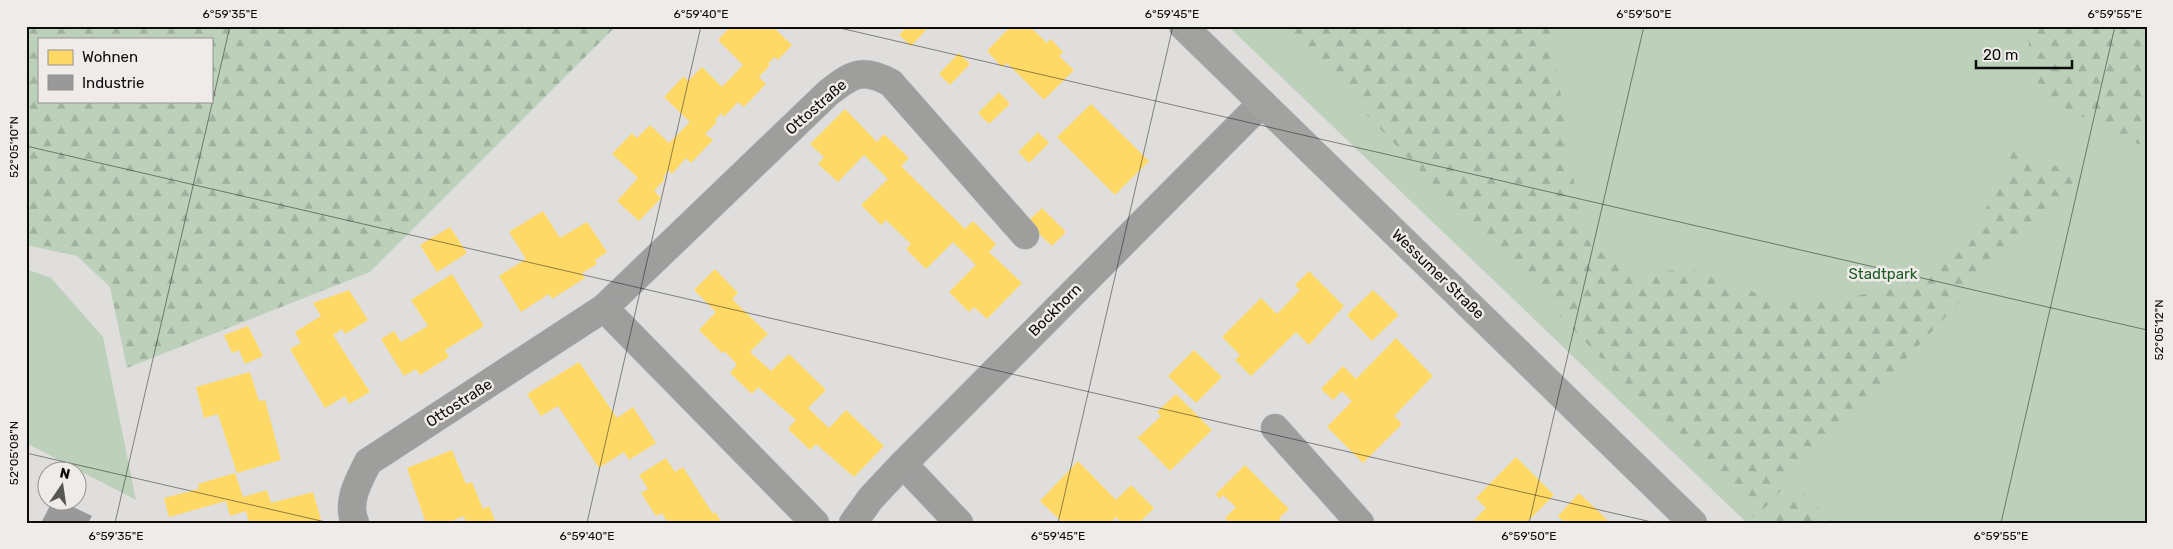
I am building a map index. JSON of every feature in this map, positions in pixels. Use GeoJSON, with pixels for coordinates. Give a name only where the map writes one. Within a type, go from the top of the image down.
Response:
{"type":"FeatureCollection","features":[{"type":"Feature","properties":{"kind":"main road","name":"Wessumer Straße"},"geometry":{"type":"LineString","coordinates":[[1182,26],[1693,523]]}},
{"type":"Feature","properties":{"kind":"street","name":"Ottostraße"},"geometry":{"type":"LineString","coordinates":[[355,523],[352,516],[354,490],[368,462],[604,308],[828,93],[843,81],[859,73],[875,74],[891,83],[1025,236]]}},
{"type":"Feature","properties":{"kind":"street","name":"Bockhorn"},"geometry":{"type":"LineString","coordinates":[[853,523],[871,498],[903,464],[1262,103]]}},
{"type":"Feature","properties":{"kind":"street"},"geometry":{"type":"LineString","coordinates":[[604,308],[815,523]]}},
{"type":"Feature","properties":{"kind":"street"},"geometry":{"type":"LineString","coordinates":[[1275,428],[1360,523]]}},
{"type":"Feature","properties":{"kind":"street"},"geometry":{"type":"LineString","coordinates":[[903,464],[959,523]]}},
{"type":"Feature","properties":{"kind":"green space"},"geometry":{"type":"Polygon","coordinates":[[[26,26],[616,26],[370,272],[127,368],[110,287],[77,256],[26,245],[26,26]]]}},
{"type":"Feature","properties":{"kind":"green space","name":"Stadtpark"},"geometry":{"type":"Polygon","coordinates":[[[1228,26],[2147,26],[2147,523],[1747,523],[1228,26]]]}},
{"type":"Feature","properties":{"kind":"green space"},"geometry":{"type":"Polygon","coordinates":[[[1281,26],[1550,26],[1581,227],[1631,276],[1687,268],[1765,296],[1840,299],[1903,286],[1958,245],[1996,195],[2014,148],[2079,176],[1755,518],[1281,26]]]}},
{"type":"Feature","properties":{"kind":"green space"},"geometry":{"type":"Polygon","coordinates":[[[2025,26],[2147,26],[2147,142],[2138,144],[2040,96],[2025,26]]]}},
{"type":"Feature","properties":{"kind":"green space"},"geometry":{"type":"Polygon","coordinates":[[[26,269],[51,278],[103,337],[136,500],[88,475],[88,462],[63,462],[26,443],[26,269]]]}},
{"type":"Feature","properties":{"kind":"green space"},"geometry":{"type":"Polygon","coordinates":[[[1794,486],[1835,523],[1779,523],[1769,512],[1794,486]]]}},
{"type":"Feature","properties":{"kind":"building: Wohnen"},"geometry":{"type":"Polygon","coordinates":[[[731,26],[772,26],[792,45],[778,60],[774,57],[768,64],[770,65],[759,77],[766,84],[744,107],[738,102],[724,117],[721,113],[715,120],[717,122],[705,134],[713,140],[691,163],[686,158],[672,174],[669,170],[663,177],[665,179],[654,191],[661,198],[639,221],[617,201],[638,178],[612,154],[632,133],[637,138],[650,125],[669,143],[690,122],[664,97],[684,76],[688,81],[702,67],[722,87],[743,65],[718,40],[731,26]]]}},
{"type":"Feature","properties":{"kind":"building: Wohnen"},"geometry":{"type":"Polygon","coordinates":[[[908,26],[930,26],[911,46],[899,35],[908,26]]]}},
{"type":"Feature","properties":{"kind":"building: Wohnen"},"geometry":{"type":"Polygon","coordinates":[[[1011,26],[1029,26],[1047,43],[1051,39],[1063,52],[1059,56],[1074,70],[1044,100],[1007,63],[1002,67],[987,51],[1011,26]]]}},
{"type":"Feature","properties":{"kind":"building: Wohnen"},"geometry":{"type":"Polygon","coordinates":[[[959,53],[970,64],[950,85],[939,74],[959,53]]]}},
{"type":"Feature","properties":{"kind":"building: Wohnen"},"geometry":{"type":"Polygon","coordinates":[[[999,92],[1010,104],[989,124],[978,113],[999,92]]]}},
{"type":"Feature","properties":{"kind":"building: Wohnen"},"geometry":{"type":"Polygon","coordinates":[[[1091,104],[1149,161],[1115,195],[1057,137],[1091,104]]]}},
{"type":"Feature","properties":{"kind":"building: Wohnen"},"geometry":{"type":"Polygon","coordinates":[[[845,109],[877,142],[884,134],[909,158],[901,166],[965,229],[973,221],[996,244],[989,252],[1022,283],[987,319],[974,307],[969,312],[949,292],[976,265],[953,242],[926,269],[906,249],[911,244],[886,220],[881,225],[861,205],[888,179],[864,155],[838,182],[818,164],[824,157],[810,144],[845,109]]]}},
{"type":"Feature","properties":{"kind":"building: Wohnen"},"geometry":{"type":"Polygon","coordinates":[[[1038,132],[1049,143],[1029,163],[1018,152],[1038,132]]]}},
{"type":"Feature","properties":{"kind":"building: Wohnen"},"geometry":{"type":"Polygon","coordinates":[[[1042,208],[1066,232],[1052,246],[1027,222],[1042,208]]]}},
{"type":"Feature","properties":{"kind":"building: Wohnen"},"geometry":{"type":"Polygon","coordinates":[[[543,211],[560,238],[587,222],[607,252],[595,260],[597,264],[582,273],[585,278],[552,299],[549,294],[521,312],[499,276],[526,259],[509,232],[543,211]]]}},
{"type":"Feature","properties":{"kind":"building: Wohnen"},"geometry":{"type":"Polygon","coordinates":[[[450,227],[467,253],[437,272],[420,245],[450,227]]]}},
{"type":"Feature","properties":{"kind":"building: Wohnen"},"geometry":{"type":"Polygon","coordinates":[[[715,269],[738,293],[732,299],[768,334],[750,352],[771,371],[789,354],[826,390],[808,408],[829,428],[846,410],[884,446],[854,477],[816,444],[810,450],[788,429],[796,420],[758,387],[752,394],[730,373],[736,366],[736,363],[724,351],[722,353],[699,330],[716,312],[694,290],[715,269]]]}},
{"type":"Feature","properties":{"kind":"building: Wohnen"},"geometry":{"type":"Polygon","coordinates":[[[1309,271],[1344,306],[1309,345],[1296,332],[1251,376],[1235,360],[1240,355],[1222,337],[1261,298],[1277,314],[1300,290],[1295,285],[1309,271]]]}},
{"type":"Feature","properties":{"kind":"building: Wohnen"},"geometry":{"type":"Polygon","coordinates":[[[452,274],[484,326],[445,350],[449,357],[420,375],[416,369],[404,376],[381,339],[394,331],[401,342],[428,326],[411,300],[452,274]]]}},
{"type":"Feature","properties":{"kind":"building: Wohnen"},"geometry":{"type":"Polygon","coordinates":[[[349,290],[368,320],[345,334],[342,329],[333,335],[370,392],[349,404],[345,396],[325,408],[290,349],[301,343],[295,332],[321,316],[313,303],[349,290]]]}},
{"type":"Feature","properties":{"kind":"building: Wohnen"},"geometry":{"type":"Polygon","coordinates":[[[1373,290],[1399,315],[1372,341],[1347,315],[1373,290]]]}},
{"type":"Feature","properties":{"kind":"building: Wohnen"},"geometry":{"type":"Polygon","coordinates":[[[248,326],[263,356],[245,364],[239,350],[232,353],[224,335],[248,326]]]}},
{"type":"Feature","properties":{"kind":"building: Wohnen"},"geometry":{"type":"Polygon","coordinates":[[[1396,338],[1433,376],[1394,416],[1402,424],[1363,463],[1327,427],[1352,401],[1342,391],[1333,400],[1321,389],[1343,366],[1356,379],[1396,338]]]}},
{"type":"Feature","properties":{"kind":"building: Wohnen"},"geometry":{"type":"Polygon","coordinates":[[[1194,350],[1222,377],[1196,403],[1168,376],[1194,350]]]}},
{"type":"Feature","properties":{"kind":"building: Wohnen"},"geometry":{"type":"Polygon","coordinates":[[[579,362],[617,418],[633,407],[656,443],[629,460],[624,452],[599,468],[558,406],[541,416],[527,394],[579,362]]]}},
{"type":"Feature","properties":{"kind":"building: Wohnen"},"geometry":{"type":"Polygon","coordinates":[[[250,372],[259,401],[265,400],[281,460],[237,473],[218,414],[204,418],[196,387],[250,372]]]}},
{"type":"Feature","properties":{"kind":"building: Wohnen"},"geometry":{"type":"Polygon","coordinates":[[[1176,394],[1212,430],[1170,471],[1135,435],[1139,437],[1161,416],[1157,412],[1176,394]]]}},
{"type":"Feature","properties":{"kind":"building: Wohnen"},"geometry":{"type":"Polygon","coordinates":[[[452,450],[466,484],[472,482],[483,509],[489,506],[496,523],[466,523],[464,516],[447,523],[426,523],[407,468],[452,450]]]}},
{"type":"Feature","properties":{"kind":"building: Wohnen"},"geometry":{"type":"Polygon","coordinates":[[[1516,457],[1554,495],[1526,523],[1471,523],[1486,508],[1476,498],[1516,457]]]}},
{"type":"Feature","properties":{"kind":"building: Wohnen"},"geometry":{"type":"Polygon","coordinates":[[[666,458],[675,472],[683,467],[713,514],[715,512],[722,523],[668,523],[662,513],[656,516],[641,493],[648,489],[639,475],[666,458]]]}},
{"type":"Feature","properties":{"kind":"building: Wohnen"},"geometry":{"type":"Polygon","coordinates":[[[1078,461],[1116,500],[1131,485],[1154,508],[1139,523],[1122,523],[1116,517],[1110,523],[1063,523],[1040,501],[1078,461]]]}},
{"type":"Feature","properties":{"kind":"building: Wohnen"},"geometry":{"type":"Polygon","coordinates":[[[1245,465],[1289,509],[1279,518],[1284,523],[1229,523],[1225,518],[1236,507],[1223,495],[1219,499],[1216,494],[1245,465]]]}},
{"type":"Feature","properties":{"kind":"building: Wohnen"},"geometry":{"type":"Polygon","coordinates":[[[235,473],[243,497],[267,490],[271,503],[313,492],[322,523],[249,523],[246,511],[230,516],[226,501],[169,517],[164,498],[199,489],[198,484],[235,473]]]}},
{"type":"Feature","properties":{"kind":"building: Wohnen"},"geometry":{"type":"Polygon","coordinates":[[[1579,493],[1610,523],[1565,523],[1558,516],[1579,493]]]}},
{"type":"Feature","properties":{"kind":"building: Industrie"},"geometry":{"type":"Polygon","coordinates":[[[47,512],[84,512],[92,516],[88,523],[41,523],[47,512]]]}}]}
